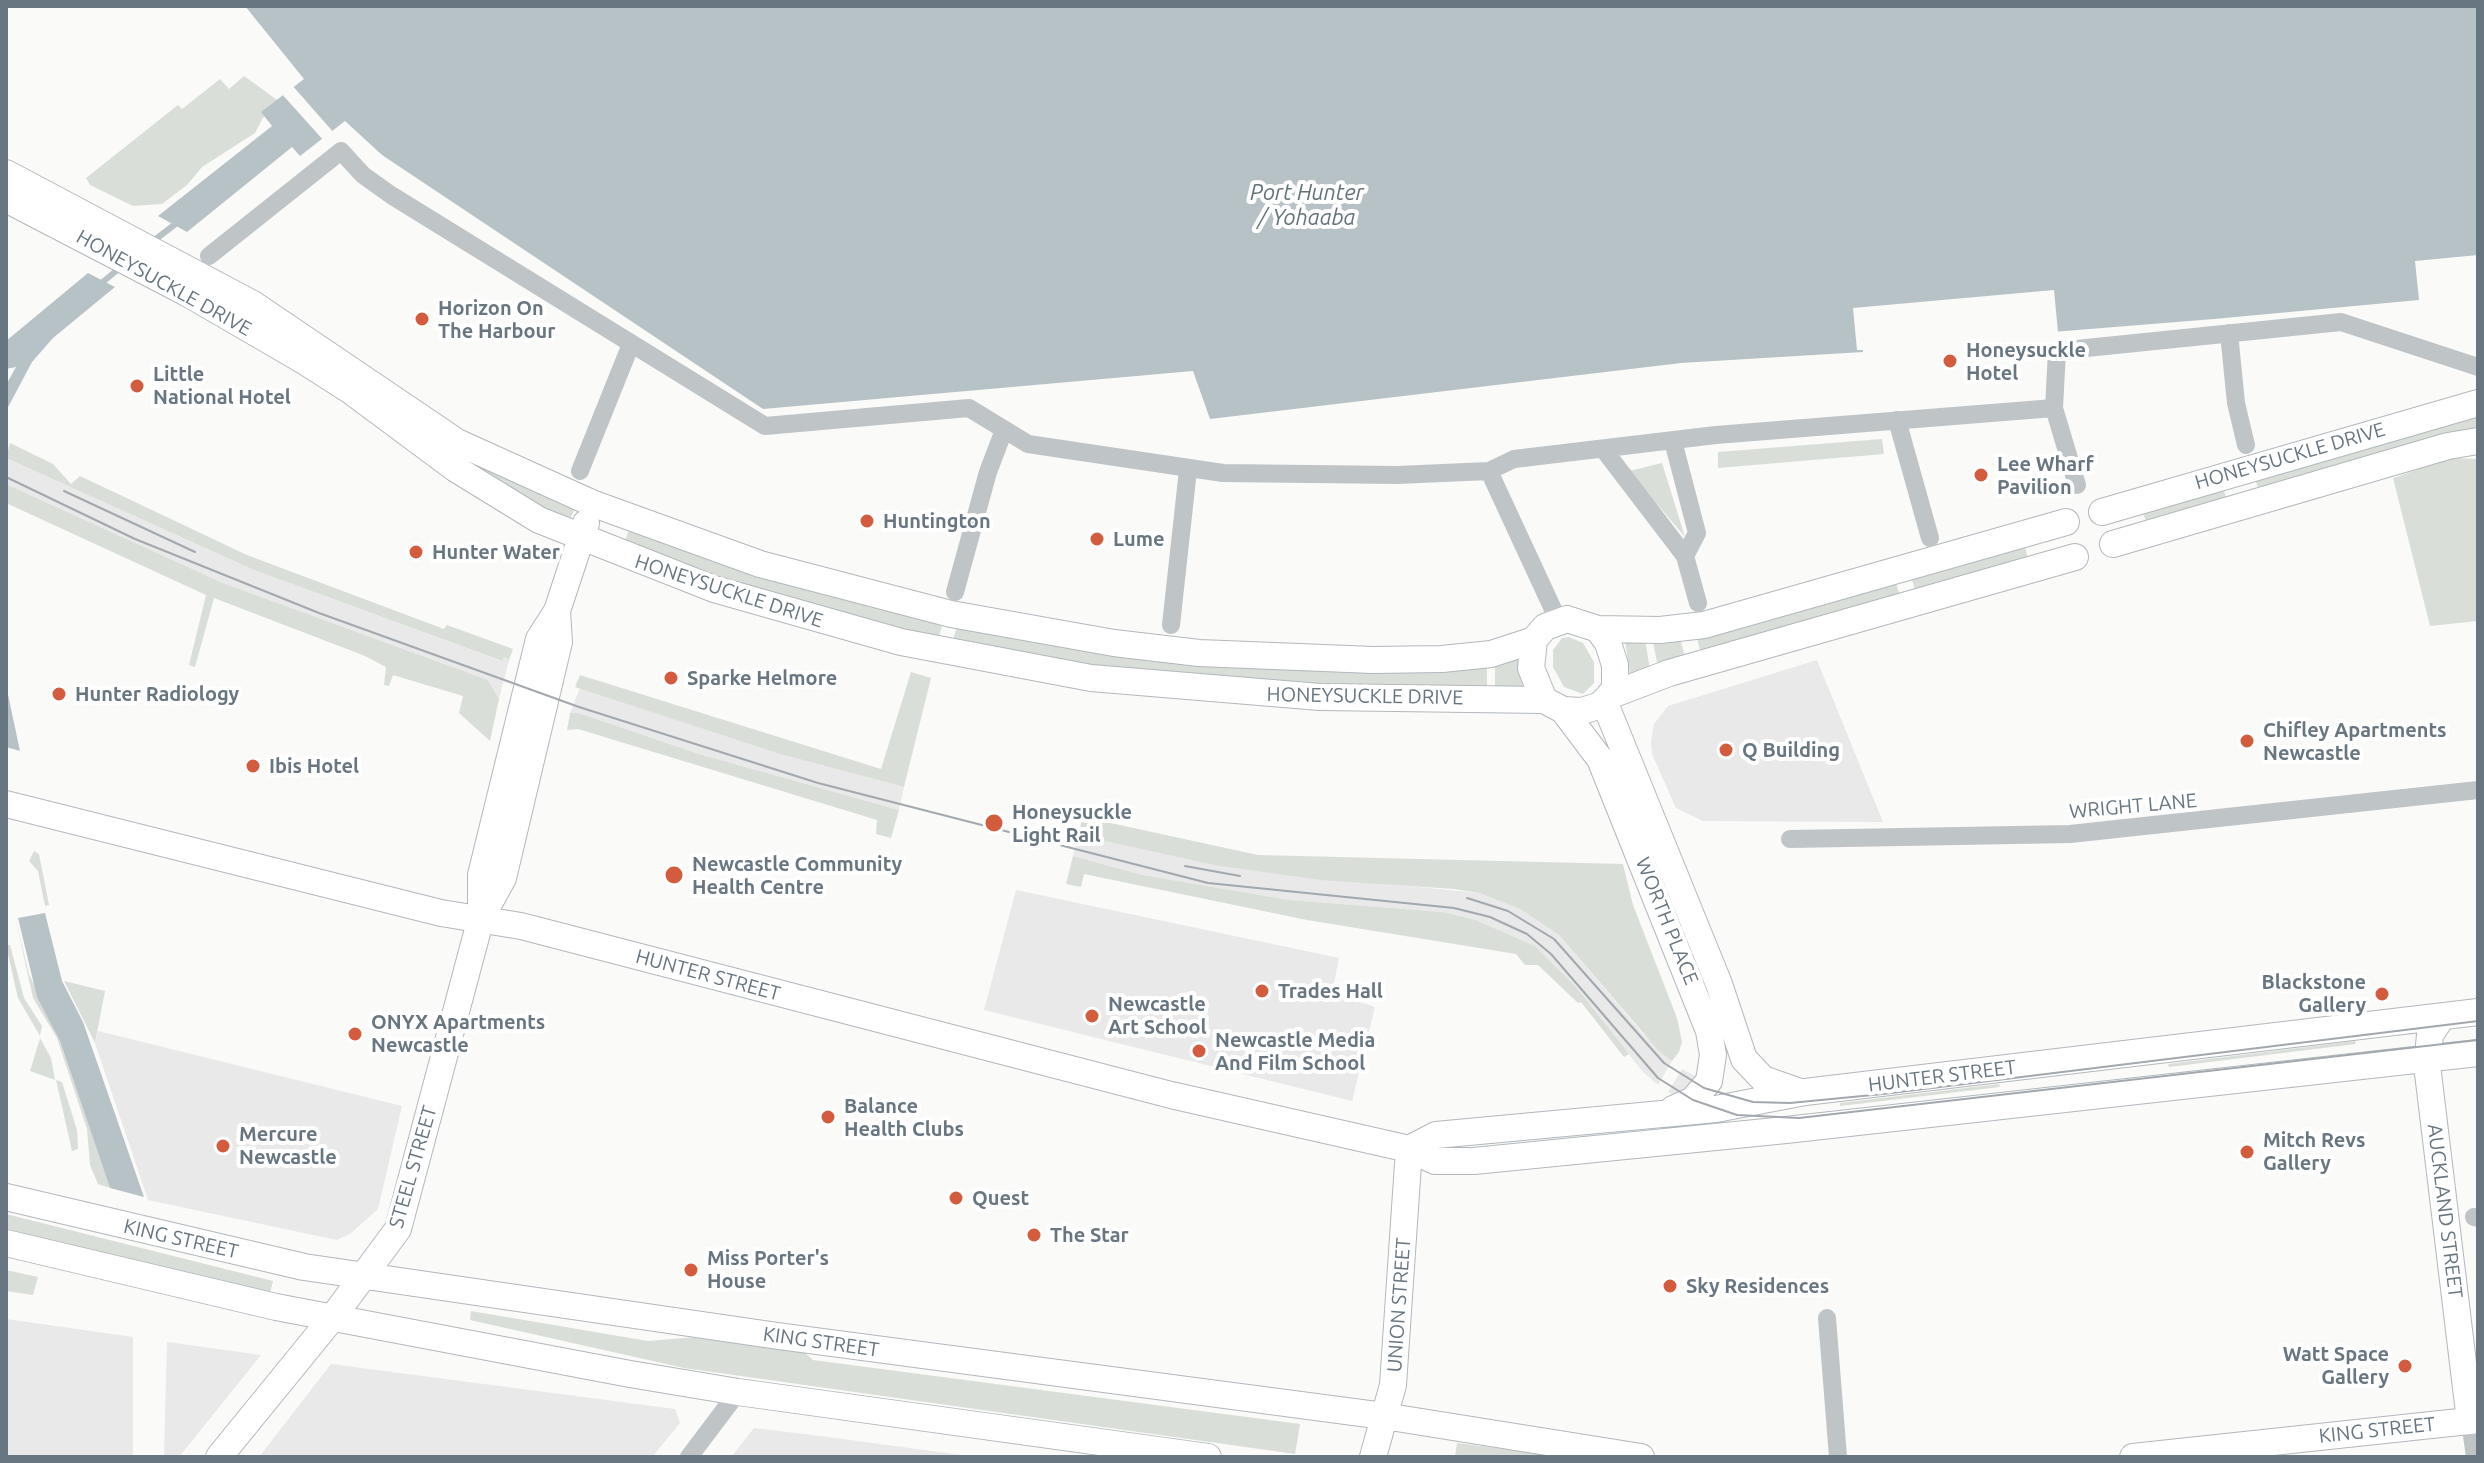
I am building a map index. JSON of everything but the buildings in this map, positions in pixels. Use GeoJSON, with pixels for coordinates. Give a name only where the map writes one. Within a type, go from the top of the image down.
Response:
{"type":"FeatureCollection","features":[{"type":"Feature","properties":{"kind":"main road","name":"HONEYSUCKLE DRIVE"},"geometry":{"type":"LineString","coordinates":[[6,173],[113,242]]}},
{"type":"Feature","properties":{"kind":"main road","name":"HONEYSUCKLE DRIVE"},"geometry":{"type":"LineString","coordinates":[[6,199],[113,242],[302,335],[457,442],[594,504],[687,539],[849,590],[951,614],[1114,643],[1199,653],[1373,660],[1470,658],[1534,640]]}},
{"type":"Feature","properties":{"kind":"main road","name":"HONEYSUCKLE DRIVE"},"geometry":{"type":"LineString","coordinates":[[161,266],[351,391],[499,498],[580,539],[775,608],[901,642],[1020,667],[1233,692],[1554,705]]}},
{"type":"Feature","properties":{"kind":"main road","name":"HONEYSUCKLE DRIVE"},"geometry":{"type":"LineString","coordinates":[[2102,512],[2478,403]]}},
{"type":"Feature","properties":{"kind":"main road","name":"HONEYSUCKLE DRIVE"},"geometry":{"type":"LineString","coordinates":[[2113,544],[2448,446],[2478,441]]}},
{"type":"Feature","properties":{"kind":"main road","name":"STEEL STREET"},"geometry":{"type":"LineString","coordinates":[[219,1457],[333,1317],[398,1229],[481,918],[481,875],[539,639],[557,611],[594,504]]}},
{"type":"Feature","properties":{"kind":"main road"},"geometry":{"type":"LineString","coordinates":[[2082,510],[2102,512],[2114,530],[2113,544],[2096,560],[2075,557],[1669,673],[1582,711],[1554,705],[1531,668],[1534,640],[1558,620],[1576,620],[1598,629],[1660,630],[1704,625],[2066,522],[2082,510]]}},
{"type":"Feature","properties":{"kind":"main road"},"geometry":{"type":"LineString","coordinates":[[2066,522],[2064,541],[2075,557]]}},
{"type":"Feature","properties":{"kind":"main road"},"geometry":{"type":"LineString","coordinates":[[1598,629],[1608,643],[1615,665],[1615,688],[1607,699]]}},
{"type":"Feature","properties":{"kind":"main road","name":"WORTH PLACE"},"geometry":{"type":"LineString","coordinates":[[1607,699],[1719,984],[1744,1059],[1772,1084],[1805,1092]]}},
{"type":"Feature","properties":{"kind":"main road","name":"WORTH PLACE"},"geometry":{"type":"LineString","coordinates":[[1554,705],[1600,759],[1709,1031],[1713,1064],[1707,1084],[1684,1104],[1652,1115]]}},
{"type":"Feature","properties":{"kind":"main road","name":"HUNTER STREET"},"geometry":{"type":"LineString","coordinates":[[6,804],[441,913],[521,926],[1171,1095],[1409,1149],[1435,1161],[1474,1161],[1786,1130],[2478,1053]]}},
{"type":"Feature","properties":{"kind":"main road","name":"HUNTER STREET"},"geometry":{"type":"LineString","coordinates":[[1409,1149],[1436,1135],[1716,1109],[1805,1092],[2478,1012]]}},
{"type":"Feature","properties":{"kind":"main road","name":"AUCKLAND STREET"},"geometry":{"type":"LineString","coordinates":[[2442,1017],[2432,1030],[2427,1057],[2474,1420]]}},
{"type":"Feature","properties":{"kind":"main road","name":"UNION STREET"},"geometry":{"type":"LineString","coordinates":[[1373,1457],[1393,1385],[1409,1149]]}},
{"type":"Feature","properties":{"kind":"main road","name":"KING STREET"},"geometry":{"type":"LineString","coordinates":[[6,1197],[304,1267],[778,1336],[1384,1416],[1641,1457]]}},
{"type":"Feature","properties":{"kind":"main road"},"geometry":{"type":"LineString","coordinates":[[6,1243],[333,1317],[738,1392],[1208,1457]]}},
{"type":"Feature","properties":{"kind":"main road","name":"KING STREET"},"geometry":{"type":"LineString","coordinates":[[2133,1457],[2474,1420]]}},
{"type":"Feature","properties":{"kind":"street"},"geometry":{"type":"LineString","coordinates":[[209,256],[341,151],[363,175],[391,195],[765,426],[969,408],[1028,444],[1188,470],[1397,475],[1489,471],[1514,459],[1673,441],[2054,408]]}},
{"type":"Feature","properties":{"kind":"street"},"geometry":{"type":"LineString","coordinates":[[2077,485],[2054,408],[2057,351],[2341,322],[2478,367]]}},
{"type":"Feature","properties":{"kind":"street"},"geometry":{"type":"LineString","coordinates":[[2229,333],[2236,403],[2246,445]]}},
{"type":"Feature","properties":{"kind":"street"},"geometry":{"type":"LineString","coordinates":[[580,471],[631,344]]}},
{"type":"Feature","properties":{"kind":"street"},"geometry":{"type":"LineString","coordinates":[[1897,420],[1930,538]]}},
{"type":"Feature","properties":{"kind":"street"},"geometry":{"type":"LineString","coordinates":[[955,592],[988,472],[1004,430]]}},
{"type":"Feature","properties":{"kind":"street"},"geometry":{"type":"LineString","coordinates":[[1673,441],[1697,533],[1685,556]]}},
{"type":"Feature","properties":{"kind":"street"},"geometry":{"type":"LineString","coordinates":[[1604,450],[1685,556],[1698,603]]}},
{"type":"Feature","properties":{"kind":"street"},"geometry":{"type":"LineString","coordinates":[[1171,625],[1188,470]]}},
{"type":"Feature","properties":{"kind":"street"},"geometry":{"type":"LineString","coordinates":[[1489,471],[1558,620]]}},
{"type":"Feature","properties":{"kind":"street","name":"WRIGHT LANE"},"geometry":{"type":"LineString","coordinates":[[1790,839],[1966,839],[2174,826],[2478,790]]}},
{"type":"Feature","properties":{"kind":"street"},"geometry":{"type":"LineString","coordinates":[[1827,1318],[1838,1457]]}},
{"type":"Feature","properties":{"kind":"street"},"geometry":{"type":"LineString","coordinates":[[689,1457],[738,1392]]}},
{"type":"Feature","properties":{"kind":"street","name":"AUCKLAND STREET"},"geometry":{"type":"LineString","coordinates":[[2474,1420],[2475,1457]]}},
{"type":"Feature","properties":{"kind":"shaded area"},"geometry":{"type":"Polygon","coordinates":[[[244,76],[280,102],[263,118],[255,133],[202,167],[187,185],[162,204],[133,206],[90,185],[86,178],[178,105],[182,109],[220,79],[229,89],[244,76]]]}},
{"type":"Feature","properties":{"kind":"shaded area"},"geometry":{"type":"Polygon","coordinates":[[[200,281],[577,503],[570,520],[504,490],[200,281]]]}},
{"type":"Feature","properties":{"kind":"shaded area"},"geometry":{"type":"Polygon","coordinates":[[[2478,407],[2478,431],[2260,494],[2253,473],[2478,407]]]}},
{"type":"Feature","properties":{"kind":"shaded area"},"geometry":{"type":"Polygon","coordinates":[[[1882,439],[1884,454],[1718,468],[1718,452],[1882,439]]]}},
{"type":"Feature","properties":{"kind":"shaded area"},"geometry":{"type":"Polygon","coordinates":[[[10,443],[53,464],[71,484],[80,476],[247,555],[444,629],[447,625],[513,649],[509,660],[504,657],[502,661],[254,570],[6,458],[10,443]]]}},
{"type":"Feature","properties":{"kind":"shaded area"},"geometry":{"type":"Polygon","coordinates":[[[6,458],[254,570],[501,661],[503,657],[509,660],[499,699],[488,680],[223,583],[6,484],[6,458]]]}},
{"type":"Feature","properties":{"kind":"shaded area"},"geometry":{"type":"Polygon","coordinates":[[[2451,458],[2478,459],[2478,621],[2430,626],[2393,478],[2451,458]]]}},
{"type":"Feature","properties":{"kind":"shaded area"},"geometry":{"type":"Polygon","coordinates":[[[1662,463],[1685,537],[1629,471],[1662,463]]]}},
{"type":"Feature","properties":{"kind":"shaded area"},"geometry":{"type":"Polygon","coordinates":[[[2221,481],[2228,504],[2148,527],[2140,505],[2221,481]]]}},
{"type":"Feature","properties":{"kind":"shaded area"},"geometry":{"type":"Polygon","coordinates":[[[6,484],[223,583],[488,680],[499,699],[490,741],[459,713],[463,696],[393,675],[389,686],[384,685],[386,667],[365,656],[214,598],[195,667],[189,665],[206,595],[6,503],[6,484]]]}},
{"type":"Feature","properties":{"kind":"shaded area"},"geometry":{"type":"Polygon","coordinates":[[[630,526],[944,618],[938,641],[760,594],[625,542],[630,526]]]}},
{"type":"Feature","properties":{"kind":"shaded area"},"geometry":{"type":"Polygon","coordinates":[[[2023,540],[2029,562],[1916,594],[1910,572],[2023,540]]]}},
{"type":"Feature","properties":{"kind":"shaded area"},"geometry":{"type":"Polygon","coordinates":[[[1894,577],[1901,599],[1702,656],[1695,633],[1894,577]]]}},
{"type":"Feature","properties":{"kind":"shaded area"},"geometry":{"type":"Polygon","coordinates":[[[958,622],[1487,665],[1487,689],[1408,690],[1169,678],[952,644],[958,622]]]}},
{"type":"Feature","properties":{"kind":"shaded area"},"geometry":{"type":"Polygon","coordinates":[[[1679,635],[1686,660],[1658,667],[1652,638],[1679,635]]]}},
{"type":"Feature","properties":{"kind":"shaded area"},"geometry":{"type":"Polygon","coordinates":[[[1569,637],[1583,643],[1594,662],[1594,683],[1583,694],[1564,687],[1553,667],[1553,650],[1562,638],[1569,637]]]}},
{"type":"Feature","properties":{"kind":"shaded area"},"geometry":{"type":"Polygon","coordinates":[[[1645,639],[1650,670],[1631,681],[1625,640],[1645,639]]]}},
{"type":"Feature","properties":{"kind":"shaded area"},"geometry":{"type":"Polygon","coordinates":[[[1519,653],[1523,688],[1495,689],[1495,663],[1519,653]]]}},
{"type":"Feature","properties":{"kind":"shaded area"},"geometry":{"type":"Polygon","coordinates":[[[1817,660],[1883,822],[1703,821],[1676,808],[1652,754],[1654,724],[1668,706],[1817,660]]]}},
{"type":"Feature","properties":{"kind":"shaded area"},"geometry":{"type":"Polygon","coordinates":[[[911,672],[931,678],[904,787],[780,754],[575,687],[580,675],[881,769],[911,672]]]}},
{"type":"Feature","properties":{"kind":"shaded area"},"geometry":{"type":"Polygon","coordinates":[[[580,688],[780,754],[904,787],[899,810],[699,754],[579,713],[570,713],[580,688]]]}},
{"type":"Feature","properties":{"kind":"shaded area"},"geometry":{"type":"Polygon","coordinates":[[[570,713],[579,713],[699,754],[899,810],[891,838],[876,834],[877,820],[578,729],[567,730],[570,713]]]}},
{"type":"Feature","properties":{"kind":"shaded area"},"geometry":{"type":"Polygon","coordinates":[[[1083,817],[1258,855],[1623,864],[1633,905],[1677,1018],[1682,1042],[1679,1052],[1672,1061],[1658,1050],[1559,935],[1520,909],[1479,893],[1454,889],[1321,880],[1214,865],[1078,835],[1083,817]]]}},
{"type":"Feature","properties":{"kind":"shaded area"},"geometry":{"type":"Polygon","coordinates":[[[1078,835],[1267,872],[1479,893],[1520,909],[1559,935],[1643,1034],[1672,1061],[1658,1085],[1642,1071],[1577,988],[1535,946],[1476,920],[1443,912],[1289,900],[1143,875],[1073,856],[1078,835]]]}},
{"type":"Feature","properties":{"kind":"shaded area"},"geometry":{"type":"Polygon","coordinates":[[[34,851],[39,854],[49,905],[45,906],[38,871],[29,861],[34,851]]]}},
{"type":"Feature","properties":{"kind":"shaded area"},"geometry":{"type":"Polygon","coordinates":[[[1073,856],[1143,875],[1289,900],[1443,912],[1476,920],[1535,946],[1577,988],[1629,1054],[1624,1057],[1581,1002],[1578,1003],[1538,965],[1525,965],[1516,954],[1307,920],[1084,874],[1081,887],[1066,884],[1073,856]]]}},
{"type":"Feature","properties":{"kind":"shaded area"},"geometry":{"type":"Polygon","coordinates":[[[1016,890],[1339,958],[1332,993],[1375,1007],[1352,1101],[984,1010],[1016,890]]]}},
{"type":"Feature","properties":{"kind":"shaded area"},"geometry":{"type":"Polygon","coordinates":[[[15,916],[29,974],[60,1041],[110,1188],[98,1184],[90,1165],[87,1129],[57,1038],[33,998],[15,916]]]}},
{"type":"Feature","properties":{"kind":"shaded area"},"geometry":{"type":"Polygon","coordinates":[[[6,945],[10,945],[24,998],[42,1026],[40,1036],[18,998],[6,945]]]}},
{"type":"Feature","properties":{"kind":"shaded area"},"geometry":{"type":"Polygon","coordinates":[[[64,981],[105,991],[95,1043],[64,981]]]}},
{"type":"Feature","properties":{"kind":"shaded area"},"geometry":{"type":"Polygon","coordinates":[[[98,1031],[402,1106],[378,1209],[350,1234],[337,1240],[148,1200],[95,1043],[98,1031]]]}},
{"type":"Feature","properties":{"kind":"shaded area"},"geometry":{"type":"Polygon","coordinates":[[[40,1038],[51,1058],[55,1080],[30,1071],[40,1038]]]}},
{"type":"Feature","properties":{"kind":"shaded area"},"geometry":{"type":"Polygon","coordinates":[[[2355,1041],[2356,1044],[2169,1067],[2168,1064],[2355,1041]]]}},
{"type":"Feature","properties":{"kind":"shaded area"},"geometry":{"type":"Polygon","coordinates":[[[1682,1069],[1699,1078],[1679,1098],[1668,1092],[1682,1069]]]}},
{"type":"Feature","properties":{"kind":"shaded area"},"geometry":{"type":"Polygon","coordinates":[[[56,1080],[62,1082],[77,1130],[78,1149],[72,1151],[56,1080]]]}},
{"type":"Feature","properties":{"kind":"shaded area"},"geometry":{"type":"Polygon","coordinates":[[[1999,1084],[2000,1087],[1840,1106],[1840,1103],[1999,1084]]]}},
{"type":"Feature","properties":{"kind":"shaded area"},"geometry":{"type":"Polygon","coordinates":[[[6,1214],[273,1281],[270,1293],[6,1229],[6,1214]]]}},
{"type":"Feature","properties":{"kind":"shaded area"},"geometry":{"type":"Polygon","coordinates":[[[6,1270],[38,1277],[33,1295],[6,1291],[6,1270]]]}},
{"type":"Feature","properties":{"kind":"shaded area"},"geometry":{"type":"Polygon","coordinates":[[[471,1311],[648,1341],[697,1337],[801,1349],[813,1360],[1300,1424],[1295,1454],[684,1368],[470,1320],[471,1311]]]}},
{"type":"Feature","properties":{"kind":"shaded area"},"geometry":{"type":"Polygon","coordinates":[[[6,1319],[133,1337],[133,1457],[6,1457],[6,1319]]]}},
{"type":"Feature","properties":{"kind":"shaded area"},"geometry":{"type":"Polygon","coordinates":[[[167,1342],[261,1355],[179,1457],[164,1457],[167,1342]]]}},
{"type":"Feature","properties":{"kind":"shaded area"},"geometry":{"type":"Polygon","coordinates":[[[331,1364],[675,1409],[680,1423],[652,1457],[259,1457],[331,1364]]]}},
{"type":"Feature","properties":{"kind":"shaded area"},"geometry":{"type":"Polygon","coordinates":[[[754,1428],[828,1437],[976,1457],[731,1457],[754,1428]]]}},
{"type":"Feature","properties":{"kind":"shaded area"},"geometry":{"type":"Polygon","coordinates":[[[1457,1443],[1569,1457],[1455,1457],[1457,1443]]]}},
{"type":"Feature","properties":{"kind":"water","name":"Port Hunter / Yohaaba"},"geometry":{"type":"Polygon","coordinates":[[[245,6],[2478,6],[2478,285],[2419,290],[2419,300],[2214,319],[2040,333],[2033,318],[1862,336],[1863,352],[1681,363],[1210,419],[1193,371],[763,409],[382,155],[345,121],[300,156],[292,147],[187,232],[158,216],[272,126],[261,112],[304,79],[245,6]]]}},
{"type":"Feature","properties":{"kind":"water"},"geometry":{"type":"Polygon","coordinates":[[[88,273],[115,287],[53,338],[32,362],[6,411],[6,385],[16,367],[6,369],[6,341],[88,273]]]}},
{"type":"Feature","properties":{"kind":"water"},"geometry":{"type":"Polygon","coordinates":[[[6,685],[20,751],[6,747],[6,685]]]}},
{"type":"Feature","properties":{"kind":"water"},"geometry":{"type":"Polygon","coordinates":[[[45,913],[62,981],[83,1022],[144,1197],[110,1188],[60,1041],[37,997],[18,918],[45,913]]]}},
{"type":"Feature","properties":{"kind":"pier"},"geometry":{"type":"Polygon","coordinates":[[[291,84],[335,134],[325,142],[280,92],[291,84]]]}},
{"type":"Feature","properties":{"kind":"pier"},"geometry":{"type":"Polygon","coordinates":[[[2478,255],[2478,287],[2423,294],[2423,300],[2419,300],[2415,261],[2478,255]]]}},
{"type":"Feature","properties":{"kind":"pier"},"geometry":{"type":"Polygon","coordinates":[[[2054,290],[2058,332],[2035,334],[2031,323],[2018,323],[1866,339],[1867,350],[1857,350],[1853,308],[2054,290]]]}},
{"type":"Feature","properties":{"kind":"waterway"},"geometry":{"type":"LineString","coordinates":[[152,242],[178,222]]}},
{"type":"Feature","properties":{"kind":"waterway"},"geometry":{"type":"LineString","coordinates":[[99,285],[121,267]]}},
{"type":"Feature","properties":{"kind":"tram line"},"geometry":{"type":"LineString","coordinates":[[6,477],[135,539],[319,613],[579,707],[818,783],[1208,883],[1454,908],[1490,917],[1527,934],[1551,954],[1658,1078],[1693,1100],[1737,1115],[1799,1118],[2478,1040]]}},
{"type":"Feature","properties":{"kind":"tram line"},"geometry":{"type":"LineString","coordinates":[[64,491],[195,552]]}},
{"type":"Feature","properties":{"kind":"tram line"},"geometry":{"type":"LineString","coordinates":[[1185,866],[1240,876]]}},
{"type":"Feature","properties":{"kind":"tram line"},"geometry":{"type":"LineString","coordinates":[[1467,898],[1508,911],[1554,939],[1664,1063],[1704,1088],[1753,1102],[1790,1103],[1883,1094],[2478,1021]]}},
{"type":"Feature","properties":{"kind":"place","name":"Horizon On The Harbour"},"geometry":{"type":"Point","coordinates":[422,319]}},
{"type":"Feature","properties":{"kind":"place","name":"Honeysuckle Hotel"},"geometry":{"type":"Point","coordinates":[1950,361]}},
{"type":"Feature","properties":{"kind":"place","name":"Little National Hotel"},"geometry":{"type":"Point","coordinates":[137,386]}},
{"type":"Feature","properties":{"kind":"place","name":"Lee Wharf Pavilion"},"geometry":{"type":"Point","coordinates":[1981,475]}},
{"type":"Feature","properties":{"kind":"place","name":"Huntington"},"geometry":{"type":"Point","coordinates":[867,521]}},
{"type":"Feature","properties":{"kind":"place","name":"Lume"},"geometry":{"type":"Point","coordinates":[1097,539]}},
{"type":"Feature","properties":{"kind":"place","name":"Hunter Water"},"geometry":{"type":"Point","coordinates":[416,552]}},
{"type":"Feature","properties":{"kind":"place","name":"Sparke Helmore"},"geometry":{"type":"Point","coordinates":[671,678]}},
{"type":"Feature","properties":{"kind":"place","name":"Hunter Radiology"},"geometry":{"type":"Point","coordinates":[59,694]}},
{"type":"Feature","properties":{"kind":"place","name":"Chifley Apartments Newcastle"},"geometry":{"type":"Point","coordinates":[2247,741]}},
{"type":"Feature","properties":{"kind":"place","name":"Q Building"},"geometry":{"type":"Point","coordinates":[1726,750]}},
{"type":"Feature","properties":{"kind":"place","name":"Ibis Hotel"},"geometry":{"type":"Point","coordinates":[253,766]}},
{"type":"Feature","properties":{"kind":"place","name":"Honeysuckle Light Rail"},"geometry":{"type":"Point","coordinates":[994,823]}},
{"type":"Feature","properties":{"kind":"place","name":"Newcastle Community Health Centre"},"geometry":{"type":"Point","coordinates":[674,875]}},
{"type":"Feature","properties":{"kind":"place","name":"Trades Hall"},"geometry":{"type":"Point","coordinates":[1262,991]}},
{"type":"Feature","properties":{"kind":"place","name":"Blackstone Gallery"},"geometry":{"type":"Point","coordinates":[2382,994]}},
{"type":"Feature","properties":{"kind":"place","name":"Newcastle Art School"},"geometry":{"type":"Point","coordinates":[1092,1016]}},
{"type":"Feature","properties":{"kind":"place","name":"ONYX Apartments Newcastle"},"geometry":{"type":"Point","coordinates":[355,1034]}},
{"type":"Feature","properties":{"kind":"place","name":"Newcastle Media And Film School"},"geometry":{"type":"Point","coordinates":[1199,1051]}},
{"type":"Feature","properties":{"kind":"place","name":"Balance Health Clubs"},"geometry":{"type":"Point","coordinates":[828,1117]}},
{"type":"Feature","properties":{"kind":"place","name":"Mercure Newcastle"},"geometry":{"type":"Point","coordinates":[223,1146]}},
{"type":"Feature","properties":{"kind":"place","name":"Mitch Revs Gallery"},"geometry":{"type":"Point","coordinates":[2247,1152]}},
{"type":"Feature","properties":{"kind":"place","name":"Quest"},"geometry":{"type":"Point","coordinates":[956,1198]}},
{"type":"Feature","properties":{"kind":"place","name":"The Star"},"geometry":{"type":"Point","coordinates":[1034,1235]}},
{"type":"Feature","properties":{"kind":"place","name":"Miss Porter's House"},"geometry":{"type":"Point","coordinates":[691,1270]}},
{"type":"Feature","properties":{"kind":"place","name":"Sky Residences"},"geometry":{"type":"Point","coordinates":[1670,1286]}},
{"type":"Feature","properties":{"kind":"place","name":"Watt Space Gallery"},"geometry":{"type":"Point","coordinates":[2405,1366]}}]}
